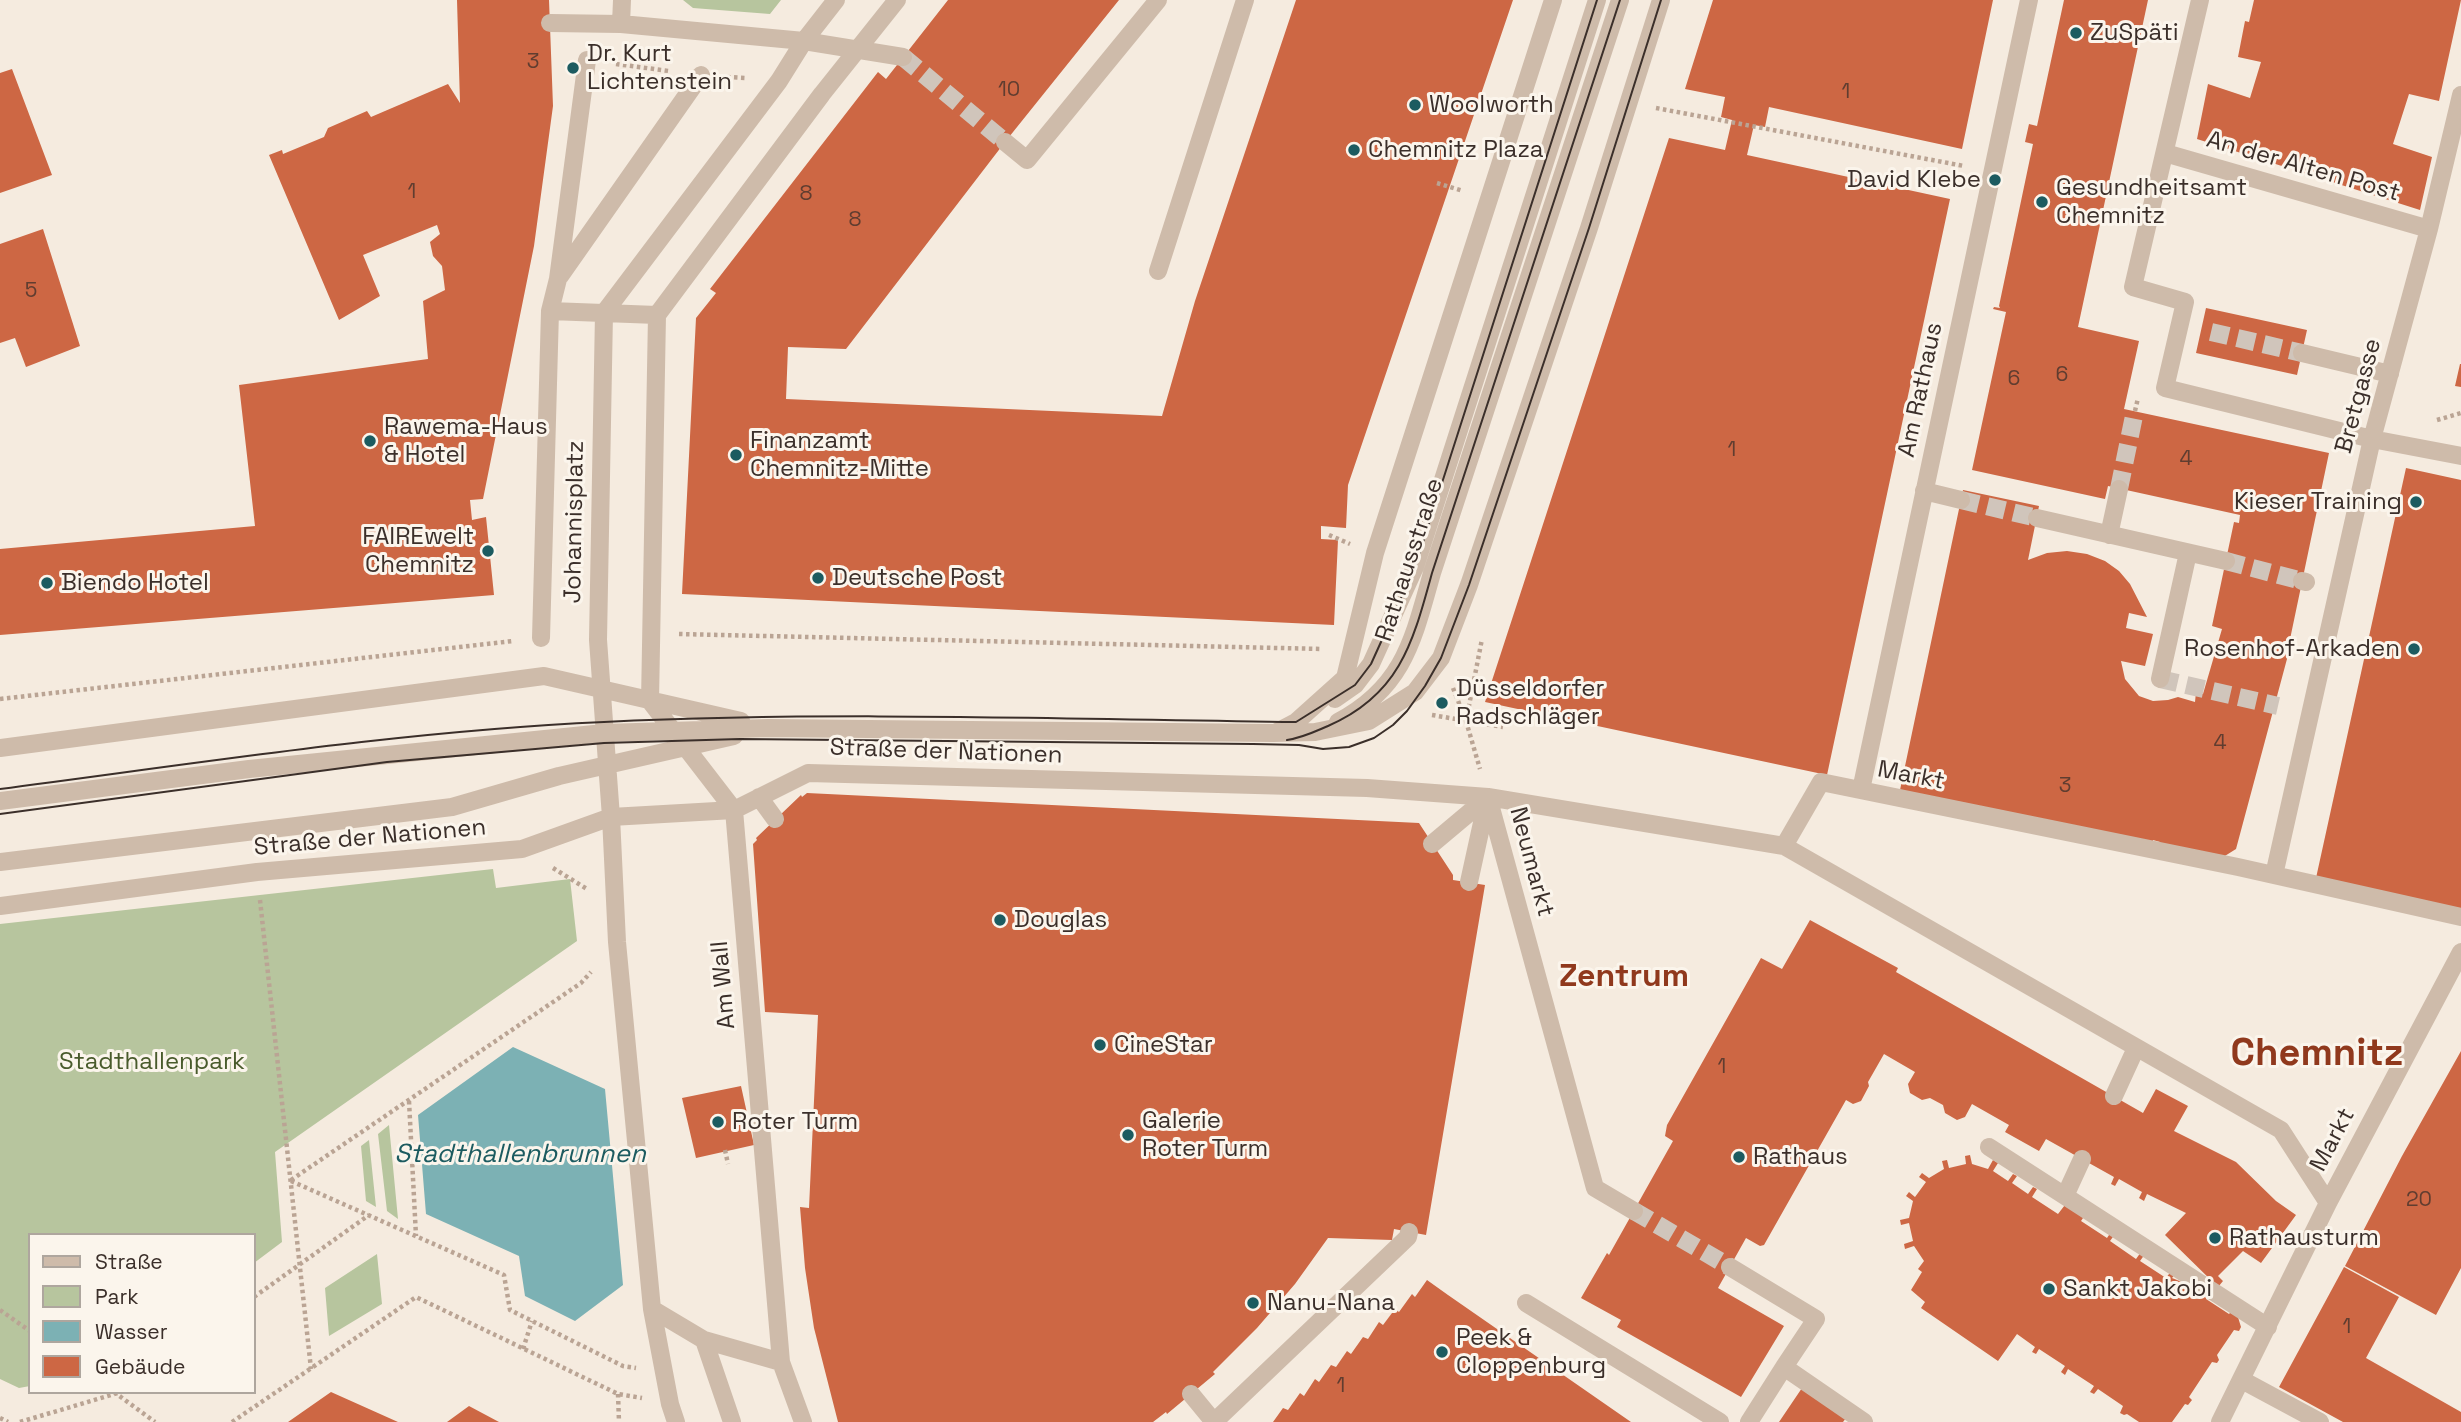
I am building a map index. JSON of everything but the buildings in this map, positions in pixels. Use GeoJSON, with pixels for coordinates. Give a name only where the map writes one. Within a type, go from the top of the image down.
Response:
{"type":"FeatureCollection","features":[{"type":"Feature","properties":{"kind":"street"},"geometry":{"type":"LineString","coordinates":[[621,24],[622,0]]}},
{"type":"Feature","properties":{"kind":"street"},"geometry":{"type":"LineString","coordinates":[[604,313],[836,0]]}},
{"type":"Feature","properties":{"kind":"street"},"geometry":{"type":"LineString","coordinates":[[734,810],[650,701],[657,315],[897,0]]}},
{"type":"Feature","properties":{"kind":"street"},"geometry":{"type":"LineString","coordinates":[[1005,142],[1027,160],[1158,0]]}},
{"type":"Feature","properties":{"kind":"street"},"geometry":{"type":"LineString","coordinates":[[1157,271],[1245,0]]}},
{"type":"Feature","properties":{"kind":"street","name":"Rathausstraße"},"geometry":{"type":"LineString","coordinates":[[1296,722],[1345,678],[1375,553],[1553,0]]}},
{"type":"Feature","properties":{"kind":"street","name":"Rathausstraße"},"geometry":{"type":"LineString","coordinates":[[1273,733],[1296,722],[1355,685],[1371,664],[1415,567],[1597,0]]}},
{"type":"Feature","properties":{"kind":"street","name":"Rathausstraße"},"geometry":{"type":"LineString","coordinates":[[1315,732],[1360,710],[1375,696],[1397,673],[1415,633],[1432,573],[1620,0]]}},
{"type":"Feature","properties":{"kind":"street"},"geometry":{"type":"LineString","coordinates":[[1315,732],[1369,721],[1381,714],[1415,692],[1441,658],[1474,572],[1661,0]]}},
{"type":"Feature","properties":{"kind":"street","name":"Am Rathaus"},"geometry":{"type":"LineString","coordinates":[[1861,790],[2029,0]]}},
{"type":"Feature","properties":{"kind":"street"},"geometry":{"type":"LineString","coordinates":[[2200,0],[2133,287],[2185,302],[2165,388],[2372,439],[2461,456]]}},
{"type":"Feature","properties":{"kind":"street"},"geometry":{"type":"LineString","coordinates":[[550,23],[621,24],[804,41],[903,57]]}},
{"type":"Feature","properties":{"kind":"street","name":"Johannisplatz"},"geometry":{"type":"LineString","coordinates":[[541,638],[550,311],[558,279],[587,60]]}},
{"type":"Feature","properties":{"kind":"street","name":"Johannisplatz"},"geometry":{"type":"LineString","coordinates":[[558,279],[701,75]]}},
{"type":"Feature","properties":{"kind":"street","name":"Bretgasse"},"geometry":{"type":"LineString","coordinates":[[2274,875],[2372,439],[2429,229],[2461,95]]}},
{"type":"Feature","properties":{"kind":"street","name":"An der Alten Post"},"geometry":{"type":"LineString","coordinates":[[2165,153],[2429,229]]}},
{"type":"Feature","properties":{"kind":"street"},"geometry":{"type":"LineString","coordinates":[[550,311],[657,315]]}},
{"type":"Feature","properties":{"kind":"street","name":"Johannisplatz"},"geometry":{"type":"LineString","coordinates":[[604,313],[598,640],[604,733]]}},
{"type":"Feature","properties":{"kind":"street"},"geometry":{"type":"LineString","coordinates":[[2302,353],[2390,373]]}},
{"type":"Feature","properties":{"kind":"street"},"geometry":{"type":"LineString","coordinates":[[2109,534],[2119,489]]}},
{"type":"Feature","properties":{"kind":"street"},"geometry":{"type":"LineString","coordinates":[[1924,491],[1961,500]]}},
{"type":"Feature","properties":{"kind":"street"},"geometry":{"type":"LineString","coordinates":[[2037,518],[2226,561]]}},
{"type":"Feature","properties":{"kind":"street"},"geometry":{"type":"LineString","coordinates":[[2160,679],[2188,553]]}},
{"type":"Feature","properties":{"kind":"street","name":"Straße der Nationen"},"geometry":{"type":"LineString","coordinates":[[0,748],[544,676],[768,728]]}},
{"type":"Feature","properties":{"kind":"street","name":"Straße der Nationen"},"geometry":{"type":"LineString","coordinates":[[0,862],[452,807],[606,765],[768,728]]}},
{"type":"Feature","properties":{"kind":"street","name":"Straße der Nationen"},"geometry":{"type":"LineString","coordinates":[[0,801],[263,767],[604,733],[672,729],[1315,732]]}},
{"type":"Feature","properties":{"kind":"street"},"geometry":{"type":"LineString","coordinates":[[604,733],[617,942],[652,1308],[663,1372],[676,1422]]}},
{"type":"Feature","properties":{"kind":"street","name":"Straße der Nationen"},"geometry":{"type":"LineString","coordinates":[[0,906],[257,872],[522,849],[611,817],[734,810],[808,773],[1367,788],[1488,797]]}},
{"type":"Feature","properties":{"kind":"street","name":"Markt"},"geometry":{"type":"LineString","coordinates":[[2461,917],[2274,875],[1821,782],[1784,846],[2281,1130],[2328,1203],[2461,951]]}},
{"type":"Feature","properties":{"kind":"street"},"geometry":{"type":"LineString","coordinates":[[759,797],[775,819]]}},
{"type":"Feature","properties":{"kind":"street"},"geometry":{"type":"LineString","coordinates":[[1432,844],[1488,797]]}},
{"type":"Feature","properties":{"kind":"street"},"geometry":{"type":"LineString","coordinates":[[1469,883],[1488,797]]}},
{"type":"Feature","properties":{"kind":"street","name":"Neumarkt"},"geometry":{"type":"LineString","coordinates":[[1634,1211],[1595,1188],[1488,797],[1784,846]]}},
{"type":"Feature","properties":{"kind":"street","name":"Am Wall"},"geometry":{"type":"LineString","coordinates":[[734,810],[781,1362],[803,1422]]}},
{"type":"Feature","properties":{"kind":"street"},"geometry":{"type":"LineString","coordinates":[[2114,1096],[2136,1048]]}},
{"type":"Feature","properties":{"kind":"street"},"geometry":{"type":"LineString","coordinates":[[1989,1147],[2268,1327]]}},
{"type":"Feature","properties":{"kind":"street"},"geometry":{"type":"LineString","coordinates":[[2066,1196],[2082,1159]]}},
{"type":"Feature","properties":{"kind":"street"},"geometry":{"type":"LineString","coordinates":[[2220,1422],[2328,1203]]}},
{"type":"Feature","properties":{"kind":"street"},"geometry":{"type":"LineString","coordinates":[[1191,1394],[1213,1422],[1408,1237],[1409,1232]]}},
{"type":"Feature","properties":{"kind":"street"},"geometry":{"type":"LineString","coordinates":[[1730,1267],[1816,1319],[1749,1422]]}},
{"type":"Feature","properties":{"kind":"street"},"geometry":{"type":"LineString","coordinates":[[1526,1303],[1720,1422]]}},
{"type":"Feature","properties":{"kind":"street"},"geometry":{"type":"LineString","coordinates":[[652,1308],[704,1340],[781,1362]]}},
{"type":"Feature","properties":{"kind":"street"},"geometry":{"type":"LineString","coordinates":[[704,1340],[732,1422]]}},
{"type":"Feature","properties":{"kind":"street"},"geometry":{"type":"LineString","coordinates":[[1784,1367],[1864,1422]]}},
{"type":"Feature","properties":{"kind":"street"},"geometry":{"type":"LineString","coordinates":[[2242,1380],[2320,1422]]}},
{"type":"Feature","properties":{"kind":"path"},"geometry":{"type":"LineString","coordinates":[[1648,107],[1993,173]]}},
{"type":"Feature","properties":{"kind":"path"},"geometry":{"type":"LineString","coordinates":[[1466,720],[1483,629]]}},
{"type":"Feature","properties":{"kind":"path"},"geometry":{"type":"LineString","coordinates":[[650,633],[1322,649]]}},
{"type":"Feature","properties":{"kind":"path"},"geometry":{"type":"LineString","coordinates":[[0,699],[541,638]]}},
{"type":"Feature","properties":{"kind":"path"},"geometry":{"type":"LineString","coordinates":[[257,872],[311,1369]]}},
{"type":"Feature","properties":{"kind":"path"},"geometry":{"type":"LineString","coordinates":[[290,1180],[581,984],[617,942]]}},
{"type":"Feature","properties":{"kind":"path"},"geometry":{"type":"LineString","coordinates":[[409,1100],[416,1236]]}},
{"type":"Feature","properties":{"kind":"path"},"geometry":{"type":"LineString","coordinates":[[725,1150],[728,1164]]}},
{"type":"Feature","properties":{"kind":"path"},"geometry":{"type":"LineString","coordinates":[[290,1180],[504,1275],[510,1310],[623,1366]]}},
{"type":"Feature","properties":{"kind":"path"},"geometry":{"type":"LineString","coordinates":[[256,1296],[369,1215]]}},
{"type":"Feature","properties":{"kind":"path"},"geometry":{"type":"LineString","coordinates":[[232,1422],[416,1297],[618,1394],[619,1422]]}},
{"type":"Feature","properties":{"kind":"path"},"geometry":{"type":"LineString","coordinates":[[0,1310],[28,1330]]}},
{"type":"Feature","properties":{"kind":"path"},"geometry":{"type":"LineString","coordinates":[[523,1349],[532,1321]]}},
{"type":"Feature","properties":{"kind":"path"},"geometry":{"type":"LineString","coordinates":[[20,1422],[114,1394]]}},
{"type":"Feature","properties":{"kind":"path"},"geometry":{"type":"LineString","coordinates":[[118,1394],[155,1422]]}},
{"type":"Feature","properties":{"kind":"path"},"geometry":{"type":"LineString","coordinates":[[0,1418],[8,1422]]}},
{"type":"Feature","properties":{"kind":"green space"},"geometry":{"type":"Polygon","coordinates":[[[683,0],[781,0],[770,14],[693,8],[683,0]]]}},
{"type":"Feature","properties":{"kind":"green space","name":"Stadthallenpark"},"geometry":{"type":"Polygon","coordinates":[[[493,869],[496,888],[570,879],[577,941],[275,1152],[282,1242],[256,1262],[256,1233],[28,1233],[28,1386],[19,1388],[0,1379],[0,924],[493,869]]]}},
{"type":"Feature","properties":{"kind":"green space"},"geometry":{"type":"Polygon","coordinates":[[[389,1125],[398,1219],[387,1211],[378,1134],[389,1125]]]}},
{"type":"Feature","properties":{"kind":"green space"},"geometry":{"type":"Polygon","coordinates":[[[369,1140],[376,1207],[366,1201],[361,1146],[369,1140]]]}},
{"type":"Feature","properties":{"kind":"green space"},"geometry":{"type":"Polygon","coordinates":[[[377,1254],[382,1304],[329,1336],[325,1288],[377,1254]]]}},
{"type":"Feature","properties":{"kind":"water","name":"Stadthallenbrunnen"},"geometry":{"type":"Polygon","coordinates":[[[513,1047],[605,1089],[623,1285],[575,1321],[525,1296],[519,1256],[426,1214],[418,1115],[513,1047]]]}},
{"type":"Feature","properties":{"kind":"tunnel"},"geometry":{"type":"LineString","coordinates":[[903,57],[1005,142]]}},
{"type":"Feature","properties":{"kind":"tunnel"},"geometry":{"type":"LineString","coordinates":[[2211,332],[2302,353]]}},
{"type":"Feature","properties":{"kind":"tunnel"},"geometry":{"type":"LineString","coordinates":[[2119,489],[2135,411]]}},
{"type":"Feature","properties":{"kind":"tunnel"},"geometry":{"type":"LineString","coordinates":[[1961,500],[2037,518]]}},
{"type":"Feature","properties":{"kind":"tunnel"},"geometry":{"type":"LineString","coordinates":[[2226,561],[2302,581]]}},
{"type":"Feature","properties":{"kind":"tunnel"},"geometry":{"type":"LineString","coordinates":[[2160,679],[2278,706]]}},
{"type":"Feature","properties":{"kind":"tunnel"},"geometry":{"type":"LineString","coordinates":[[1634,1211],[1730,1267]]}},
{"type":"Feature","properties":{"kind":"tram line"},"geometry":{"type":"LineString","coordinates":[[0,789],[377,740],[604,722],[863,716],[1296,722],[1355,685],[1371,664],[1415,567],[1597,0]]}},
{"type":"Feature","properties":{"kind":"tram line"},"geometry":{"type":"LineString","coordinates":[[1287,740],[1328,726],[1372,699],[1388,682],[1410,644],[1620,0]]}},
{"type":"Feature","properties":{"kind":"tram line"},"geometry":{"type":"LineString","coordinates":[[0,814],[387,762],[604,743],[740,739],[1253,744],[1299,745],[1323,749],[1349,747],[1374,738],[1407,711],[1441,658],[1469,585],[1589,228],[1661,0]]}},
{"type":"Feature","properties":{"kind":"place","name":"ZuSpäti"},"geometry":{"type":"Point","coordinates":[2076,33]}},
{"type":"Feature","properties":{"kind":"place","name":"Dr. Kurt Lichtenstein"},"geometry":{"type":"Point","coordinates":[573,68]}},
{"type":"Feature","properties":{"kind":"place","name":"Woolworth"},"geometry":{"type":"Point","coordinates":[1415,105]}},
{"type":"Feature","properties":{"kind":"place","name":"Chemnitz Plaza"},"geometry":{"type":"Point","coordinates":[1354,150]}},
{"type":"Feature","properties":{"kind":"place","name":"David Klebe"},"geometry":{"type":"Point","coordinates":[1995,180]}},
{"type":"Feature","properties":{"kind":"place","name":"Gesundheitsamt Chemnitz"},"geometry":{"type":"Point","coordinates":[2042,202]}},
{"type":"Feature","properties":{"kind":"place","name":"Rawema-Haus & Hotel"},"geometry":{"type":"Point","coordinates":[370,441]}},
{"type":"Feature","properties":{"kind":"place","name":"Finanzamt Chemnitz-Mitte"},"geometry":{"type":"Point","coordinates":[736,455]}},
{"type":"Feature","properties":{"kind":"place","name":"Kieser Training"},"geometry":{"type":"Point","coordinates":[2416,502]}},
{"type":"Feature","properties":{"kind":"place","name":"FAIREwelt Chemnitz"},"geometry":{"type":"Point","coordinates":[488,551]}},
{"type":"Feature","properties":{"kind":"place","name":"Deutsche Post"},"geometry":{"type":"Point","coordinates":[818,578]}},
{"type":"Feature","properties":{"kind":"place","name":"Biendo Hotel"},"geometry":{"type":"Point","coordinates":[47,583]}},
{"type":"Feature","properties":{"kind":"place","name":"Rosenhof-Arkaden"},"geometry":{"type":"Point","coordinates":[2414,649]}},
{"type":"Feature","properties":{"kind":"place","name":"Düsseldorfer Radschläger"},"geometry":{"type":"Point","coordinates":[1442,703]}},
{"type":"Feature","properties":{"kind":"place","name":"Douglas"},"geometry":{"type":"Point","coordinates":[1000,920]}},
{"type":"Feature","properties":{"kind":"place","name":"CineStar"},"geometry":{"type":"Point","coordinates":[1100,1045]}},
{"type":"Feature","properties":{"kind":"place","name":"Roter Turm"},"geometry":{"type":"Point","coordinates":[718,1122]}},
{"type":"Feature","properties":{"kind":"place","name":"Galerie Roter Turm"},"geometry":{"type":"Point","coordinates":[1128,1135]}},
{"type":"Feature","properties":{"kind":"place","name":"Rathaus"},"geometry":{"type":"Point","coordinates":[1739,1157]}},
{"type":"Feature","properties":{"kind":"place","name":"Rathausturm"},"geometry":{"type":"Point","coordinates":[2215,1238]}},
{"type":"Feature","properties":{"kind":"place","name":"Sankt Jakobi"},"geometry":{"type":"Point","coordinates":[2049,1289]}},
{"type":"Feature","properties":{"kind":"place","name":"Nanu-Nana"},"geometry":{"type":"Point","coordinates":[1253,1303]}},
{"type":"Feature","properties":{"kind":"place","name":"Peek & Cloppenburg"},"geometry":{"type":"Point","coordinates":[1442,1352]}},
{"type":"Feature","properties":{"kind":"district","name":"Zentrum"},"geometry":{"type":"Point","coordinates":[1624,977]}},
{"type":"Feature","properties":{"kind":"district","name":"Chemnitz"},"geometry":{"type":"Point","coordinates":[2317,1055]}}]}
